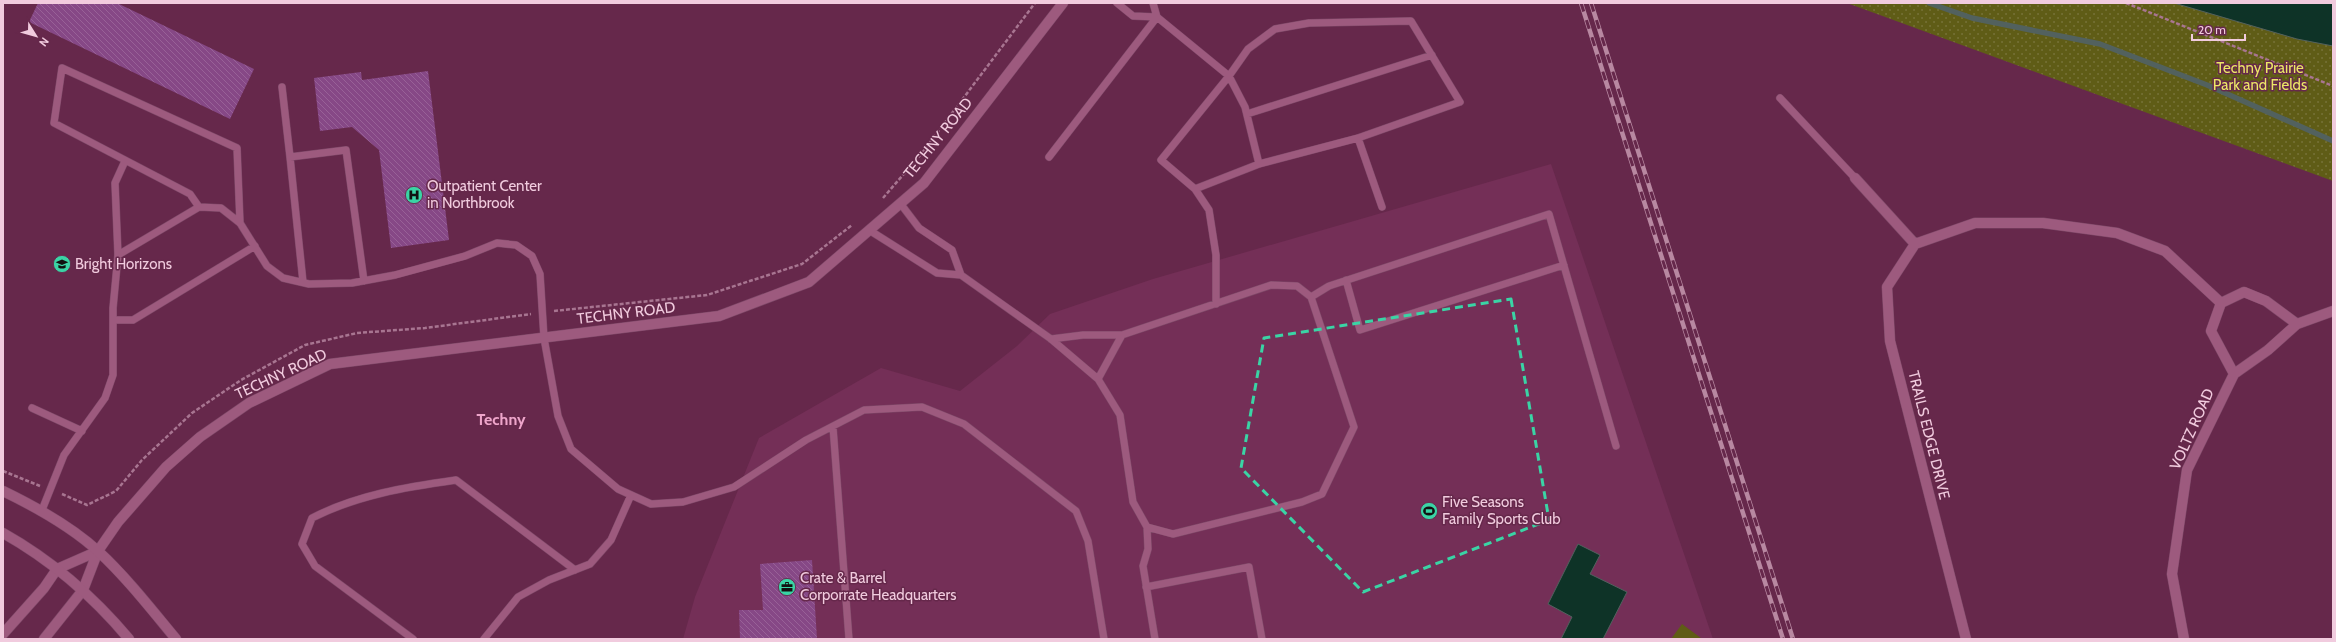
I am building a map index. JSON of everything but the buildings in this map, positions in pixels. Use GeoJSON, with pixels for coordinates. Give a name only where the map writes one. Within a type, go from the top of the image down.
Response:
{"type":"FeatureCollection","features":[{"type":"Feature","properties":{"kind":"street","name":"TECHNY ROAD"},"geometry":{"type":"LineString","coordinates":[[44,639],[83,590],[98,551],[118,522],[166,467],[200,437],[249,403],[330,364],[719,316],[809,282],[924,183],[1063,3]]}},
{"type":"Feature","properties":{"kind":"street"},"geometry":{"type":"LineString","coordinates":[[1855,178],[1914,244],[1975,223],[2043,223],[2117,233],[2165,251],[2221,303]]}},
{"type":"Feature","properties":{"kind":"street","name":"TRAILS EDGE DRIVE"},"geometry":{"type":"LineString","coordinates":[[1914,244],[1887,287],[1890,341],[1966,639]]}},
{"type":"Feature","properties":{"kind":"street"},"geometry":{"type":"LineString","coordinates":[[2234,374],[2211,331],[2221,303],[2244,292],[2266,301],[2297,324]]}},
{"type":"Feature","properties":{"kind":"street","name":"VOLTZ ROAD"},"geometry":{"type":"LineString","coordinates":[[2184,639],[2172,574],[2187,470],[2234,374],[2268,350],[2297,324],[2333,311]]}},
{"type":"Feature","properties":{"kind":"street"},"geometry":{"type":"LineString","coordinates":[[3,491],[42,510],[98,551],[176,639]]}},
{"type":"Feature","properties":{"kind":"street"},"geometry":{"type":"LineString","coordinates":[[3,533],[26,546],[83,590],[129,639]]}},
{"type":"Feature","properties":{"kind":"street"},"geometry":{"type":"LineString","coordinates":[[3,634],[44,588],[57,569],[98,551]]}},
{"type":"Feature","properties":{"kind":"lane"},"geometry":{"type":"LineString","coordinates":[[1116,3],[1133,16],[1156,16]]}},
{"type":"Feature","properties":{"kind":"lane"},"geometry":{"type":"LineString","coordinates":[[1153,3],[1156,16],[1229,76],[1247,114],[1259,164]]}},
{"type":"Feature","properties":{"kind":"lane"},"geometry":{"type":"LineString","coordinates":[[1049,158],[1156,16]]}},
{"type":"Feature","properties":{"kind":"lane"},"geometry":{"type":"LineString","coordinates":[[1195,189],[1259,164],[1358,138],[1460,102],[1411,21],[1309,23],[1275,29],[1248,50],[1229,76],[1161,160],[1195,189],[1209,210],[1216,255],[1216,304]]}},
{"type":"Feature","properties":{"kind":"lane"},"geometry":{"type":"LineString","coordinates":[[1247,114],[1432,55]]}},
{"type":"Feature","properties":{"kind":"lane"},"geometry":{"type":"LineString","coordinates":[[200,207],[190,194],[54,123],[62,68],[237,148],[240,223]]}},
{"type":"Feature","properties":{"kind":"lane"},"geometry":{"type":"LineString","coordinates":[[282,87],[303,282]]}},
{"type":"Feature","properties":{"kind":"lane"},"geometry":{"type":"LineString","coordinates":[[1780,98],[1855,178]]}},
{"type":"Feature","properties":{"kind":"lane"},"geometry":{"type":"LineString","coordinates":[[1358,138],[1382,207]]}},
{"type":"Feature","properties":{"kind":"lane"},"geometry":{"type":"LineString","coordinates":[[290,157],[346,150],[364,281]]}},
{"type":"Feature","properties":{"kind":"lane"},"geometry":{"type":"LineString","coordinates":[[42,510],[64,455],[105,398],[113,375],[113,320],[118,255],[115,183],[125,161]]}},
{"type":"Feature","properties":{"kind":"lane"},"geometry":{"type":"LineString","coordinates":[[900,204],[919,228],[952,250],[961,275]]}},
{"type":"Feature","properties":{"kind":"lane"},"geometry":{"type":"LineString","coordinates":[[118,255],[200,207],[221,208],[240,223],[267,266],[283,278],[303,282],[352,283],[364,281],[465,256],[497,243],[516,245],[532,256],[540,274],[544,338],[558,416],[571,449],[618,489],[651,504],[684,502],[734,487],[806,440],[864,410],[922,407],[964,424],[1076,512],[1088,541],[1104,639]]}},
{"type":"Feature","properties":{"kind":"lane"},"geometry":{"type":"LineString","coordinates":[[1311,297],[1329,286],[1346,280],[1549,214],[1616,446]]}},
{"type":"Feature","properties":{"kind":"lane"},"geometry":{"type":"LineString","coordinates":[[869,230],[937,273],[961,275],[1051,339],[1098,379],[1120,415],[1133,502],[1147,527],[1148,549],[1143,566],[1155,639]]}},
{"type":"Feature","properties":{"kind":"lane"},"geometry":{"type":"LineString","coordinates":[[113,320],[133,320],[255,246]]}},
{"type":"Feature","properties":{"kind":"lane"},"geometry":{"type":"LineString","coordinates":[[1346,280],[1360,330],[1564,265]]}},
{"type":"Feature","properties":{"kind":"lane"},"geometry":{"type":"LineString","coordinates":[[1051,339],[1083,335],[1122,335],[1271,285],[1297,286],[1311,297],[1354,427],[1322,494],[1302,502],[1173,534],[1147,527]]}},
{"type":"Feature","properties":{"kind":"lane"},"geometry":{"type":"LineString","coordinates":[[1098,379],[1122,335]]}},
{"type":"Feature","properties":{"kind":"lane"},"geometry":{"type":"LineString","coordinates":[[32,408],[82,432]]}},
{"type":"Feature","properties":{"kind":"lane"},"geometry":{"type":"LineString","coordinates":[[832,427],[849,639]]}},
{"type":"Feature","properties":{"kind":"lane"},"geometry":{"type":"LineString","coordinates":[[413,639],[315,566],[302,544],[312,518],[338,505],[394,489],[456,480],[574,570]]}},
{"type":"Feature","properties":{"kind":"lane"},"geometry":{"type":"LineString","coordinates":[[484,639],[518,597],[549,580],[590,564],[611,540],[631,495]]}},
{"type":"Feature","properties":{"kind":"lane"},"geometry":{"type":"LineString","coordinates":[[1146,587],[1249,567],[1262,639]]}},
{"type":"Feature","properties":{"kind":"path"},"geometry":{"type":"LineString","coordinates":[[2126,3],[2333,86]]}},
{"type":"Feature","properties":{"kind":"highlighted area"},"geometry":{"type":"Polygon","coordinates":[[[1511,299],[1549,520],[1363,592],[1241,468],[1264,338],[1511,299]]]}},
{"type":"Feature","properties":{"kind":"shaded area"},"geometry":{"type":"Polygon","coordinates":[[[2174,3],[2333,3],[2333,46],[2297,39],[2174,3]]]}},
{"type":"Feature","properties":{"kind":"shaded area"},"geometry":{"type":"Polygon","coordinates":[[[1551,164],[1713,639],[683,639],[695,597],[759,438],[881,368],[960,391],[1017,346],[1050,314],[1153,279],[1551,164]]]}},
{"type":"Feature","properties":{"kind":"shaded area"},"geometry":{"type":"Polygon","coordinates":[[[1578,544],[1600,555],[1590,574],[1627,592],[1603,639],[1561,639],[1572,617],[1548,604],[1578,544]]]}},
{"type":"Feature","properties":{"kind":"green space","name":"Techny Prairie Park and Fields"},"geometry":{"type":"Polygon","coordinates":[[[1847,3],[2333,3],[2333,181],[1847,3]]]}},
{"type":"Feature","properties":{"kind":"green space"},"geometry":{"type":"Polygon","coordinates":[[[1682,624],[1701,638],[1671,639],[1682,624]]]}},
{"type":"Feature","properties":{"kind":"waterway"},"geometry":{"type":"LineString","coordinates":[[1929,3],[1972,18],[2100,44],[2207,85],[2333,141]]}},
{"type":"Feature","properties":{"kind":"railway"},"geometry":{"type":"LineString","coordinates":[[1581,3],[1783,639]]}},
{"type":"Feature","properties":{"kind":"railway"},"geometry":{"type":"LineString","coordinates":[[1591,3],[1793,639]]}},
{"type":"Feature","properties":{"kind":"place","name":"Outpatient Center in Northbrook"},"geometry":{"type":"Point","coordinates":[414,195]}},
{"type":"Feature","properties":{"kind":"place","name":"Bright Horizons"},"geometry":{"type":"Point","coordinates":[62,264]}},
{"type":"Feature","properties":{"kind":"place","name":"Five Seasons Family Sports Club"},"geometry":{"type":"Point","coordinates":[1429,511]}},
{"type":"Feature","properties":{"kind":"place","name":"Crate & Barrel Corporrate Headquarters"},"geometry":{"type":"Point","coordinates":[787,587]}},
{"type":"Feature","properties":{"kind":"district","name":"Techny"},"geometry":{"type":"Point","coordinates":[501,419]}}]}
